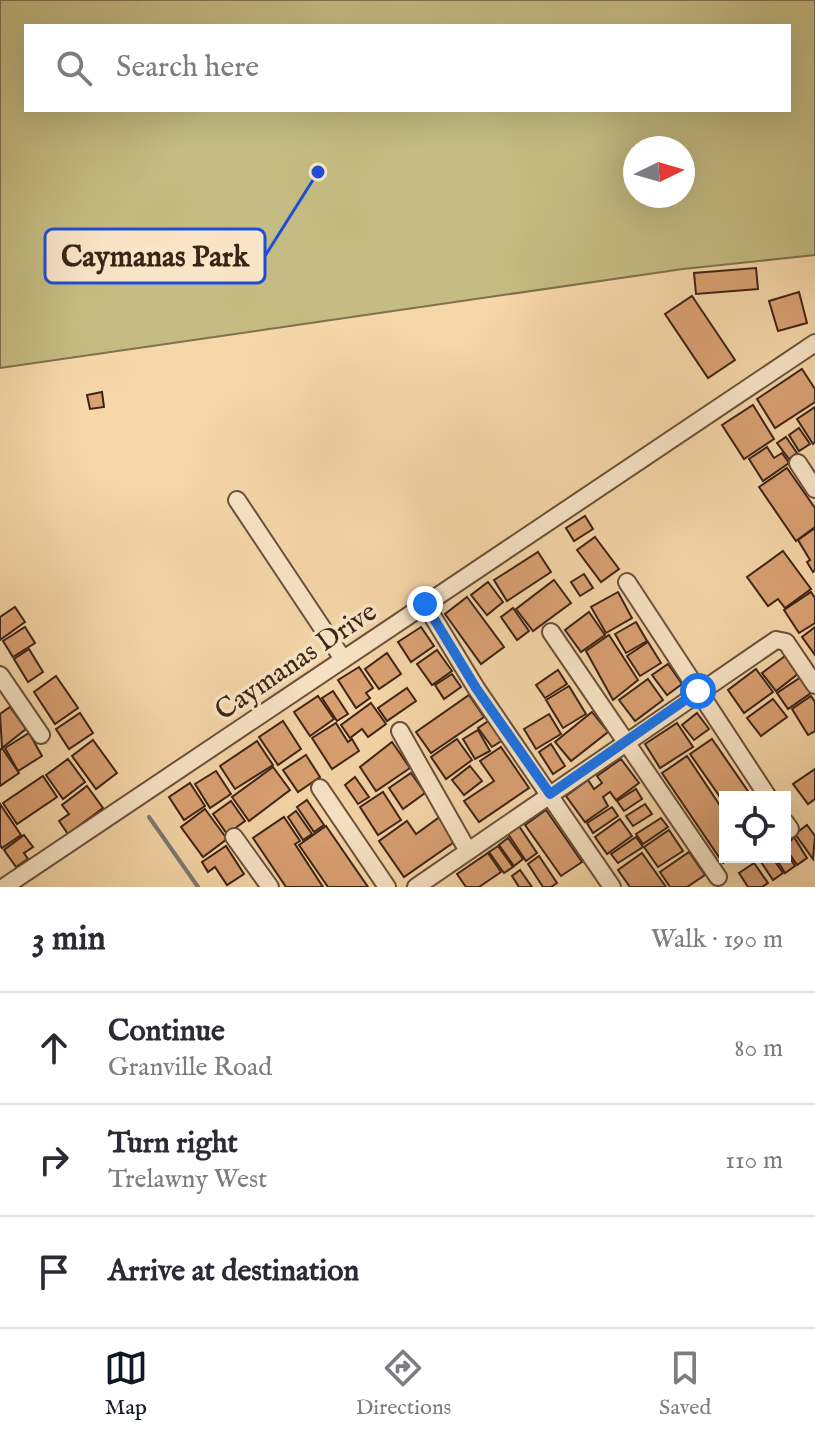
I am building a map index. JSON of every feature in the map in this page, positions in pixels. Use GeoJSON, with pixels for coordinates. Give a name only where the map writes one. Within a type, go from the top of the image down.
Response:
{"type":"FeatureCollection","features":[{"type":"Feature","properties":{"kind":"street","name":"Caymanas Drive"},"geometry":{"type":"LineString","coordinates":[[4,887],[815,343]]}},
{"type":"Feature","properties":{"kind":"street"},"geometry":{"type":"LineString","coordinates":[[798,463],[815,489]]}},
{"type":"Feature","properties":{"kind":"street"},"geometry":{"type":"LineString","coordinates":[[237,500],[343,659]]}},
{"type":"Feature","properties":{"kind":"street"},"geometry":{"type":"LineString","coordinates":[[627,582],[764,791]]}},
{"type":"Feature","properties":{"kind":"street"},"geometry":{"type":"LineString","coordinates":[[425,604],[476,688],[612,887]]}},
{"type":"Feature","properties":{"kind":"street"},"geometry":{"type":"LineString","coordinates":[[551,632],[718,877]]}},
{"type":"Feature","properties":{"kind":"street"},"geometry":{"type":"LineString","coordinates":[[416,887],[698,691],[780,639],[815,685]]}},
{"type":"Feature","properties":{"kind":"street"},"geometry":{"type":"LineString","coordinates":[[0,675],[41,735]]}},
{"type":"Feature","properties":{"kind":"street"},"geometry":{"type":"LineString","coordinates":[[400,731],[468,851]]}},
{"type":"Feature","properties":{"kind":"street"},"geometry":{"type":"LineString","coordinates":[[320,788],[387,887]]}},
{"type":"Feature","properties":{"kind":"street"},"geometry":{"type":"LineString","coordinates":[[234,837],[270,887]]}},
{"type":"Feature","properties":{"kind":"shaded area"},"geometry":{"type":"Polygon","coordinates":[[[0,0],[815,0],[815,255],[683,269],[0,368],[0,0]]]}},
{"type":"Feature","properties":{"kind":"building"},"geometry":{"type":"Polygon","coordinates":[[[756,268],[758,289],[696,294],[694,273],[756,268]]]}},
{"type":"Feature","properties":{"kind":"building"},"geometry":{"type":"Polygon","coordinates":[[[799,292],[807,323],[778,331],[769,301],[799,292]]]}},
{"type":"Feature","properties":{"kind":"building"},"geometry":{"type":"Polygon","coordinates":[[[692,296],[735,360],[708,378],[665,314],[692,296]]]}},
{"type":"Feature","properties":{"kind":"building"},"geometry":{"type":"Polygon","coordinates":[[[802,369],[815,389],[815,402],[775,428],[757,399],[802,369]]]}},
{"type":"Feature","properties":{"kind":"building"},"geometry":{"type":"Polygon","coordinates":[[[102,392],[104,407],[90,409],[87,395],[102,392]]]}},
{"type":"Feature","properties":{"kind":"building"},"geometry":{"type":"Polygon","coordinates":[[[753,405],[774,439],[744,459],[722,425],[753,405]]]}},
{"type":"Feature","properties":{"kind":"building"},"geometry":{"type":"Polygon","coordinates":[[[815,407],[815,442],[813,444],[797,419],[815,407]]]}},
{"type":"Feature","properties":{"kind":"building"},"geometry":{"type":"Polygon","coordinates":[[[799,428],[810,444],[799,451],[789,435],[799,428]]]}},
{"type":"Feature","properties":{"kind":"building"},"geometry":{"type":"Polygon","coordinates":[[[786,437],[797,453],[789,459],[777,443],[786,437]]]}},
{"type":"Feature","properties":{"kind":"building"},"geometry":{"type":"Polygon","coordinates":[[[767,447],[774,458],[782,453],[789,463],[763,481],[749,459],[767,447]]]}},
{"type":"Feature","properties":{"kind":"building"},"geometry":{"type":"Polygon","coordinates":[[[787,468],[815,508],[815,527],[796,541],[759,487],[787,468]]]}},
{"type":"Feature","properties":{"kind":"building"},"geometry":{"type":"Polygon","coordinates":[[[585,516],[593,529],[574,541],[566,528],[585,516]]]}},
{"type":"Feature","properties":{"kind":"building"},"geometry":{"type":"Polygon","coordinates":[[[815,528],[815,570],[813,572],[798,540],[815,528]]]}},
{"type":"Feature","properties":{"kind":"building"},"geometry":{"type":"Polygon","coordinates":[[[595,537],[619,569],[601,582],[577,550],[595,537]]]}},
{"type":"Feature","properties":{"kind":"building"},"geometry":{"type":"Polygon","coordinates":[[[783,551],[811,589],[785,608],[778,599],[768,606],[747,577],[783,551]]]}},
{"type":"Feature","properties":{"kind":"building"},"geometry":{"type":"Polygon","coordinates":[[[538,552],[551,572],[507,601],[494,580],[538,552]]]}},
{"type":"Feature","properties":{"kind":"building"},"geometry":{"type":"Polygon","coordinates":[[[584,574],[593,588],[580,596],[571,582],[584,574]]]}},
{"type":"Feature","properties":{"kind":"building"},"geometry":{"type":"Polygon","coordinates":[[[554,580],[571,603],[533,631],[516,609],[554,580]]]}},
{"type":"Feature","properties":{"kind":"building"},"geometry":{"type":"Polygon","coordinates":[[[488,582],[503,602],[487,615],[471,595],[488,582]]]}},
{"type":"Feature","properties":{"kind":"building"},"geometry":{"type":"Polygon","coordinates":[[[618,592],[632,618],[606,633],[591,607],[618,592]]]}},
{"type":"Feature","properties":{"kind":"building"},"geometry":{"type":"Polygon","coordinates":[[[811,592],[815,598],[815,623],[799,633],[784,610],[811,592]]]}},
{"type":"Feature","properties":{"kind":"building"},"geometry":{"type":"Polygon","coordinates":[[[467,597],[504,647],[481,664],[445,614],[467,597]]]}},
{"type":"Feature","properties":{"kind":"building"},"geometry":{"type":"Polygon","coordinates":[[[15,607],[25,622],[0,640],[0,617],[15,607]]]}},
{"type":"Feature","properties":{"kind":"building"},"geometry":{"type":"Polygon","coordinates":[[[513,608],[529,631],[517,640],[501,617],[513,608]]]}},
{"type":"Feature","properties":{"kind":"building"},"geometry":{"type":"Polygon","coordinates":[[[589,612],[605,635],[581,652],[565,630],[589,612]]]}},
{"type":"Feature","properties":{"kind":"building"},"geometry":{"type":"Polygon","coordinates":[[[636,622],[647,641],[626,653],[615,634],[636,622]]]}},
{"type":"Feature","properties":{"kind":"building"},"geometry":{"type":"Polygon","coordinates":[[[25,627],[35,643],[13,657],[3,641],[25,627]]]}},
{"type":"Feature","properties":{"kind":"building"},"geometry":{"type":"Polygon","coordinates":[[[421,627],[434,646],[411,662],[398,642],[421,627]]]}},
{"type":"Feature","properties":{"kind":"building"},"geometry":{"type":"Polygon","coordinates":[[[815,627],[815,655],[802,637],[815,627]]]}},
{"type":"Feature","properties":{"kind":"building"},"geometry":{"type":"Polygon","coordinates":[[[609,635],[638,680],[613,700],[586,651],[609,635]]]}},
{"type":"Feature","properties":{"kind":"building"},"geometry":{"type":"Polygon","coordinates":[[[648,642],[661,663],[640,676],[627,656],[648,642]]]}},
{"type":"Feature","properties":{"kind":"building"},"geometry":{"type":"Polygon","coordinates":[[[29,649],[43,672],[28,682],[14,659],[29,649]]]}},
{"type":"Feature","properties":{"kind":"building"},"geometry":{"type":"Polygon","coordinates":[[[437,650],[452,671],[432,685],[417,664],[437,650]]]}},
{"type":"Feature","properties":{"kind":"building"},"geometry":{"type":"Polygon","coordinates":[[[387,653],[401,674],[379,689],[365,669],[387,653]]]}},
{"type":"Feature","properties":{"kind":"building"},"geometry":{"type":"Polygon","coordinates":[[[785,656],[799,673],[776,691],[762,673],[785,656]]]}},
{"type":"Feature","properties":{"kind":"building"},"geometry":{"type":"Polygon","coordinates":[[[668,664],[682,684],[667,695],[652,675],[668,664]]]}},
{"type":"Feature","properties":{"kind":"building"},"geometry":{"type":"Polygon","coordinates":[[[359,667],[373,688],[366,693],[370,698],[356,708],[338,680],[359,667]]]}},
{"type":"Feature","properties":{"kind":"building"},"geometry":{"type":"Polygon","coordinates":[[[756,669],[773,692],[744,713],[728,690],[756,669]]]}},
{"type":"Feature","properties":{"kind":"building"},"geometry":{"type":"Polygon","coordinates":[[[558,670],[567,684],[545,698],[536,685],[558,670]]]}},
{"type":"Feature","properties":{"kind":"building"},"geometry":{"type":"Polygon","coordinates":[[[452,674],[461,687],[444,699],[435,685],[452,674]]]}},
{"type":"Feature","properties":{"kind":"building"},"geometry":{"type":"Polygon","coordinates":[[[56,676],[78,708],[55,724],[34,692],[56,676]]]}},
{"type":"Feature","properties":{"kind":"building"},"geometry":{"type":"Polygon","coordinates":[[[801,677],[811,693],[788,709],[777,693],[801,677]]]}},
{"type":"Feature","properties":{"kind":"building"},"geometry":{"type":"Polygon","coordinates":[[[648,679],[663,700],[635,721],[619,700],[648,679]]]}},
{"type":"Feature","properties":{"kind":"building"},"geometry":{"type":"Polygon","coordinates":[[[569,686],[586,714],[563,728],[546,700],[569,686]]]}},
{"type":"Feature","properties":{"kind":"building"},"geometry":{"type":"Polygon","coordinates":[[[407,688],[416,701],[387,721],[378,708],[407,688]]]}},
{"type":"Feature","properties":{"kind":"building"},"geometry":{"type":"Polygon","coordinates":[[[333,691],[348,714],[337,721],[322,698],[333,691]]]}},
{"type":"Feature","properties":{"kind":"building"},"geometry":{"type":"Polygon","coordinates":[[[469,695],[484,717],[431,753],[416,732],[469,695]]]}},
{"type":"Feature","properties":{"kind":"building"},"geometry":{"type":"Polygon","coordinates":[[[318,696],[334,719],[310,736],[294,712],[318,696]]]}},
{"type":"Feature","properties":{"kind":"building"},"geometry":{"type":"Polygon","coordinates":[[[811,696],[815,702],[815,731],[808,735],[792,709],[811,696]]]}},
{"type":"Feature","properties":{"kind":"building"},"geometry":{"type":"Polygon","coordinates":[[[773,699],[787,717],[761,736],[747,718],[773,699]]]}},
{"type":"Feature","properties":{"kind":"building"},"geometry":{"type":"Polygon","coordinates":[[[371,703],[386,724],[368,737],[362,729],[350,738],[341,725],[371,703]]]}},
{"type":"Feature","properties":{"kind":"building"},"geometry":{"type":"Polygon","coordinates":[[[10,707],[26,729],[2,748],[0,714],[10,707]]]}},
{"type":"Feature","properties":{"kind":"building"},"geometry":{"type":"Polygon","coordinates":[[[592,712],[608,732],[571,761],[555,742],[592,712]]]}},
{"type":"Feature","properties":{"kind":"building"},"geometry":{"type":"Polygon","coordinates":[[[80,713],[93,733],[69,749],[56,729],[80,713]]]}},
{"type":"Feature","properties":{"kind":"building"},"geometry":{"type":"Polygon","coordinates":[[[697,713],[709,729],[694,740],[682,725],[697,713]]]}},
{"type":"Feature","properties":{"kind":"building"},"geometry":{"type":"Polygon","coordinates":[[[549,714],[561,734],[536,749],[524,729],[549,714]]]}},
{"type":"Feature","properties":{"kind":"building"},"geometry":{"type":"Polygon","coordinates":[[[490,720],[503,740],[492,747],[478,728],[490,720]]]}},
{"type":"Feature","properties":{"kind":"building"},"geometry":{"type":"Polygon","coordinates":[[[283,721],[301,749],[278,765],[259,737],[283,721]]]}},
{"type":"Feature","properties":{"kind":"building"},"geometry":{"type":"Polygon","coordinates":[[[336,723],[348,742],[352,739],[359,751],[332,769],[312,738],[336,723]]]}},
{"type":"Feature","properties":{"kind":"building"},"geometry":{"type":"Polygon","coordinates":[[[677,723],[693,747],[660,768],[645,744],[677,723]]]}},
{"type":"Feature","properties":{"kind":"building"},"geometry":{"type":"Polygon","coordinates":[[[478,730],[490,751],[475,759],[463,739],[478,730]]]}},
{"type":"Feature","properties":{"kind":"building"},"geometry":{"type":"Polygon","coordinates":[[[29,733],[42,756],[18,771],[5,748],[29,733]]]}},
{"type":"Feature","properties":{"kind":"building"},"geometry":{"type":"Polygon","coordinates":[[[457,739],[472,760],[446,779],[431,757],[457,739]]]}},
{"type":"Feature","properties":{"kind":"building"},"geometry":{"type":"Polygon","coordinates":[[[712,739],[748,791],[719,791],[719,795],[690,754],[712,739]]]}},
{"type":"Feature","properties":{"kind":"building"},"geometry":{"type":"Polygon","coordinates":[[[93,740],[117,773],[96,789],[72,756],[93,740]]]}},
{"type":"Feature","properties":{"kind":"building"},"geometry":{"type":"Polygon","coordinates":[[[257,741],[273,765],[235,789],[220,766],[257,741]]]}},
{"type":"Feature","properties":{"kind":"building"},"geometry":{"type":"Polygon","coordinates":[[[392,742],[410,768],[376,791],[360,767],[392,742]]]}},
{"type":"Feature","properties":{"kind":"building"},"geometry":{"type":"Polygon","coordinates":[[[551,744],[565,766],[553,774],[539,752],[551,744]]]}},
{"type":"Feature","properties":{"kind":"building"},"geometry":{"type":"Polygon","coordinates":[[[501,747],[529,788],[479,822],[464,801],[494,781],[480,761],[501,747]]]}},
{"type":"Feature","properties":{"kind":"building"},"geometry":{"type":"Polygon","coordinates":[[[2,748],[19,773],[0,786],[0,750],[2,748]]]}},
{"type":"Feature","properties":{"kind":"building"},"geometry":{"type":"Polygon","coordinates":[[[306,755],[320,777],[298,792],[283,770],[306,755]]]}},
{"type":"Feature","properties":{"kind":"building"},"geometry":{"type":"Polygon","coordinates":[[[687,756],[719,804],[719,857],[662,773],[687,756]]]}},
{"type":"Feature","properties":{"kind":"building"},"geometry":{"type":"Polygon","coordinates":[[[68,759],[85,782],[63,799],[46,775],[68,759]]]}},
{"type":"Feature","properties":{"kind":"building"},"geometry":{"type":"Polygon","coordinates":[[[621,759],[639,783],[616,800],[610,792],[603,797],[608,806],[585,822],[566,796],[588,780],[594,789],[602,783],[597,776],[621,759]]]}},
{"type":"Feature","properties":{"kind":"building"},"geometry":{"type":"Polygon","coordinates":[[[470,766],[482,781],[464,795],[452,780],[470,766]]]}},
{"type":"Feature","properties":{"kind":"building"},"geometry":{"type":"Polygon","coordinates":[[[273,767],[290,790],[249,821],[232,797],[273,767]]]}},
{"type":"Feature","properties":{"kind":"building"},"geometry":{"type":"Polygon","coordinates":[[[815,769],[815,799],[808,804],[793,784],[815,769]]]}},
{"type":"Feature","properties":{"kind":"building"},"geometry":{"type":"Polygon","coordinates":[[[216,771],[231,794],[210,808],[195,784],[216,771]]]}},
{"type":"Feature","properties":{"kind":"building"},"geometry":{"type":"Polygon","coordinates":[[[411,773],[425,793],[403,809],[389,788],[411,773]]]}},
{"type":"Feature","properties":{"kind":"building"},"geometry":{"type":"Polygon","coordinates":[[[43,776],[57,797],[17,824],[3,803],[43,776]]]}},
{"type":"Feature","properties":{"kind":"building"},"geometry":{"type":"Polygon","coordinates":[[[355,777],[369,797],[358,804],[345,785],[355,777]]]}},
{"type":"Feature","properties":{"kind":"building"},"geometry":{"type":"Polygon","coordinates":[[[190,783],[205,806],[184,820],[169,797],[190,783]]]}},
{"type":"Feature","properties":{"kind":"building"},"geometry":{"type":"Polygon","coordinates":[[[87,786],[103,808],[68,834],[59,821],[69,814],[62,805],[87,786]]]}},
{"type":"Feature","properties":{"kind":"building"},"geometry":{"type":"Polygon","coordinates":[[[636,789],[642,799],[624,811],[617,801],[636,789]]]}},
{"type":"Feature","properties":{"kind":"building"},"geometry":{"type":"Polygon","coordinates":[[[383,792],[401,820],[378,835],[360,807],[383,792]]]}},
{"type":"Feature","properties":{"kind":"building"},"geometry":{"type":"Polygon","coordinates":[[[307,800],[324,825],[314,832],[297,807],[307,800]]]}},
{"type":"Feature","properties":{"kind":"building"},"geometry":{"type":"Polygon","coordinates":[[[231,801],[245,821],[227,834],[213,814],[231,801]]]}},
{"type":"Feature","properties":{"kind":"building"},"geometry":{"type":"Polygon","coordinates":[[[0,804],[21,835],[2,848],[0,845],[0,804]]]}},
{"type":"Feature","properties":{"kind":"building"},"geometry":{"type":"Polygon","coordinates":[[[645,804],[652,814],[633,826],[626,816],[645,804]]]}},
{"type":"Feature","properties":{"kind":"building"},"geometry":{"type":"Polygon","coordinates":[[[612,807],[618,816],[593,833],[587,823],[612,807]]]}},
{"type":"Feature","properties":{"kind":"building"},"geometry":{"type":"Polygon","coordinates":[[[205,809],[227,839],[203,857],[181,827],[205,809]]]}},
{"type":"Feature","properties":{"kind":"building"},"geometry":{"type":"Polygon","coordinates":[[[546,810],[582,862],[561,876],[525,825],[546,810]]]}},
{"type":"Feature","properties":{"kind":"building"},"geometry":{"type":"Polygon","coordinates":[[[296,811],[312,834],[303,840],[288,817],[296,811]]]}},
{"type":"Feature","properties":{"kind":"building"},"geometry":{"type":"Polygon","coordinates":[[[441,816],[457,840],[404,877],[379,841],[407,821],[416,834],[441,816]]]}},
{"type":"Feature","properties":{"kind":"building"},"geometry":{"type":"Polygon","coordinates":[[[284,817],[300,841],[295,844],[323,887],[286,887],[253,838],[284,817]]]}},
{"type":"Feature","properties":{"kind":"building"},"geometry":{"type":"Polygon","coordinates":[[[661,818],[668,827],[643,844],[636,834],[661,818]]]}},
{"type":"Feature","properties":{"kind":"building"},"geometry":{"type":"Polygon","coordinates":[[[620,819],[632,836],[607,854],[595,837],[620,819]]]}},
{"type":"Feature","properties":{"kind":"building"},"geometry":{"type":"Polygon","coordinates":[[[807,825],[815,836],[813,859],[795,834],[807,825]]]}},
{"type":"Feature","properties":{"kind":"building"},"geometry":{"type":"Polygon","coordinates":[[[326,826],[368,887],[328,887],[299,845],[326,826]]]}},
{"type":"Feature","properties":{"kind":"building"},"geometry":{"type":"Polygon","coordinates":[[[519,826],[537,853],[526,861],[508,834],[519,826]]]}},
{"type":"Feature","properties":{"kind":"building"},"geometry":{"type":"Polygon","coordinates":[[[669,830],[683,851],[658,867],[644,847],[669,830]]]}},
{"type":"Feature","properties":{"kind":"building"},"geometry":{"type":"Polygon","coordinates":[[[24,835],[33,847],[24,853],[28,859],[16,867],[4,850],[24,835]]]}},
{"type":"Feature","properties":{"kind":"building"},"geometry":{"type":"Polygon","coordinates":[[[636,837],[643,847],[618,863],[611,854],[636,837]]]}},
{"type":"Feature","properties":{"kind":"building"},"geometry":{"type":"Polygon","coordinates":[[[794,837],[807,858],[797,865],[791,856],[791,840],[794,837]]]}},
{"type":"Feature","properties":{"kind":"building"},"geometry":{"type":"Polygon","coordinates":[[[508,838],[523,859],[514,866],[499,845],[508,838]]]}},
{"type":"Feature","properties":{"kind":"building"},"geometry":{"type":"Polygon","coordinates":[[[226,846],[244,874],[227,885],[215,867],[208,872],[202,862],[226,846]]]}},
{"type":"Feature","properties":{"kind":"building"},"geometry":{"type":"Polygon","coordinates":[[[498,846],[513,867],[504,873],[489,852],[498,846]]]}},
{"type":"Feature","properties":{"kind":"building"},"geometry":{"type":"Polygon","coordinates":[[[689,852],[705,875],[687,887],[670,887],[660,872],[689,852]]]}},
{"type":"Feature","properties":{"kind":"building"},"geometry":{"type":"Polygon","coordinates":[[[488,853],[501,872],[479,887],[466,887],[457,874],[488,853]]]}},
{"type":"Feature","properties":{"kind":"building"},"geometry":{"type":"Polygon","coordinates":[[[642,853],[666,887],[630,887],[618,870],[642,853]]]}},
{"type":"Feature","properties":{"kind":"building"},"geometry":{"type":"Polygon","coordinates":[[[539,856],[557,883],[551,887],[543,887],[528,864],[539,856]]]}},
{"type":"Feature","properties":{"kind":"building"},"geometry":{"type":"Polygon","coordinates":[[[791,860],[795,866],[785,873],[779,863],[791,863],[791,860]]]}},
{"type":"Feature","properties":{"kind":"building"},"geometry":{"type":"Polygon","coordinates":[[[754,863],[768,883],[762,887],[748,887],[739,873],[754,863]]]}},
{"type":"Feature","properties":{"kind":"building"},"geometry":{"type":"Polygon","coordinates":[[[762,863],[776,863],[783,873],[773,880],[762,863]]]}},
{"type":"Feature","properties":{"kind":"building"},"geometry":{"type":"Polygon","coordinates":[[[520,870],[532,887],[519,887],[512,876],[520,870]]]}},
{"type":"Feature","properties":{"kind":"waterway"},"geometry":{"type":"LineString","coordinates":[[149,817],[198,887]]}},
{"type":"Feature","properties":{"kind":"place","name":"Caymanas Park"},"geometry":{"type":"Point","coordinates":[318,172]}},
{"type":"Feature","properties":{"kind":"route"},"geometry":{"type":"LineString","coordinates":[[425,604],[476,688],[550,794],[698,691]]}}]}
